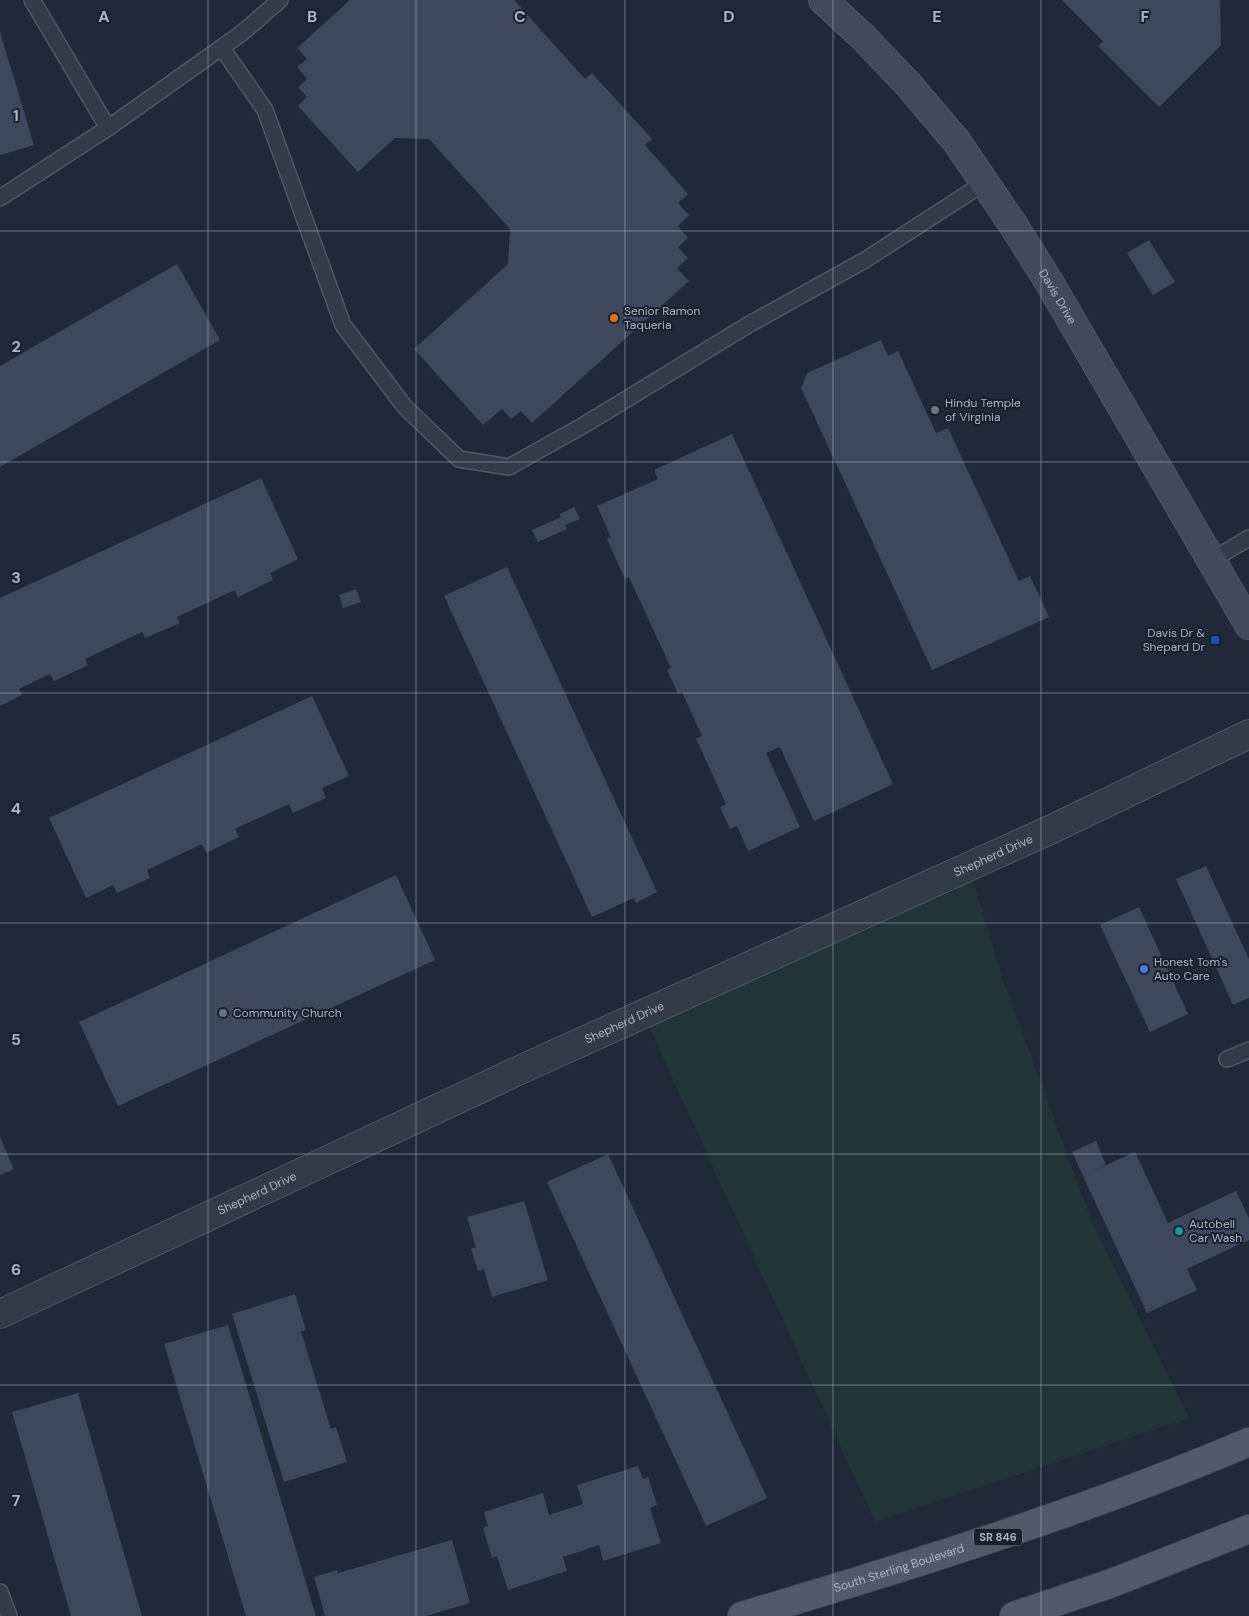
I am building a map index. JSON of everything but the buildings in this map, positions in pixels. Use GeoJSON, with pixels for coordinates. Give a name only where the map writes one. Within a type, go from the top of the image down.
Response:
{"type":"FeatureCollection","features":[{"type":"Feature","properties":{"kind":"main road","name":"Davis Drive"},"geometry":{"type":"LineString","coordinates":[[823,0],[863,37],[907,83],[957,142],[1049,282],[1249,625]]}},
{"type":"Feature","properties":{"kind":"main road","name":"South Sterling Boulevard"},"geometry":{"type":"LineString","coordinates":[[742,1616],[897,1570],[1067,1514],[1182,1471],[1249,1442]]}},
{"type":"Feature","properties":{"kind":"main road"},"geometry":{"type":"LineString","coordinates":[[1014,1616],[1112,1583],[1249,1529]]}},
{"type":"Feature","properties":{"kind":"street","name":"Shepherd Drive"},"geometry":{"type":"LineString","coordinates":[[0,1314],[524,1068],[1052,829],[1249,734]]}},
{"type":"Feature","properties":{"kind":"lane"},"geometry":{"type":"LineString","coordinates":[[32,0],[108,128]]}},
{"type":"Feature","properties":{"kind":"lane"},"geometry":{"type":"LineString","coordinates":[[0,198],[108,128],[222,48],[280,0]]}},
{"type":"Feature","properties":{"kind":"lane"},"geometry":{"type":"LineString","coordinates":[[222,48],[265,110],[342,325],[405,407],[459,459],[509,467],[584,425],[748,325],[865,260],[984,184]]}},
{"type":"Feature","properties":{"kind":"lane"},"geometry":{"type":"LineString","coordinates":[[1212,560],[1249,538]]}},
{"type":"Feature","properties":{"kind":"lane"},"geometry":{"type":"LineString","coordinates":[[1227,1059],[1249,1050]]}},
{"type":"Feature","properties":{"kind":"lane"},"geometry":{"type":"LineString","coordinates":[[0,1592],[9,1616]]}},
{"type":"Feature","properties":{"kind":"green space"},"geometry":{"type":"Polygon","coordinates":[[[969,866],[1002,977],[1090,1217],[1190,1418],[875,1522],[643,1014],[969,866]]]}},
{"type":"Feature","properties":{"kind":"place","name":"Senior Ramon Taqueria"},"geometry":{"type":"Point","coordinates":[614,318]}},
{"type":"Feature","properties":{"kind":"place","name":"Hindu Temple of Virginia"},"geometry":{"type":"Point","coordinates":[935,410]}},
{"type":"Feature","properties":{"kind":"place","name":"Davis Dr & Shepard Dr"},"geometry":{"type":"Point","coordinates":[1215,640]}},
{"type":"Feature","properties":{"kind":"place","name":"Honest Tom's Auto Care"},"geometry":{"type":"Point","coordinates":[1144,969]}},
{"type":"Feature","properties":{"kind":"place","name":"Community Church"},"geometry":{"type":"Point","coordinates":[223,1013]}},
{"type":"Feature","properties":{"kind":"place","name":"Autobell Car Wash"},"geometry":{"type":"Point","coordinates":[1179,1231]}}]}
